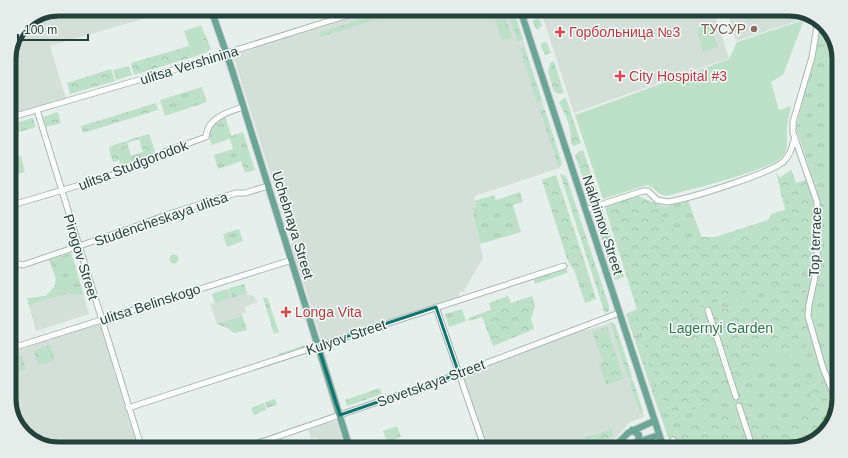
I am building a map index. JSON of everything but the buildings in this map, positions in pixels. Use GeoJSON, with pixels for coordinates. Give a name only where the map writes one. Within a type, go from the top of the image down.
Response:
{"type":"FeatureCollection","features":[{"type":"Feature","properties":{"kind":"main road","name":"Uchebnaya Street"},"geometry":{"type":"LineString","coordinates":[[213,16],[244,107],[348,442]]}},
{"type":"Feature","properties":{"kind":"main road","name":"Nakhimov Street"},"geometry":{"type":"LineString","coordinates":[[522,16],[662,442]]}},
{"type":"Feature","properties":{"kind":"main road"},"geometry":{"type":"LineString","coordinates":[[619,442],[632,430],[654,421]]}},
{"type":"Feature","properties":{"kind":"main road"},"geometry":{"type":"LineString","coordinates":[[632,430],[639,435],[638,442],[659,435]]}},
{"type":"Feature","properties":{"kind":"street","name":"ulitsa Vershinina"},"geometry":{"type":"LineString","coordinates":[[16,116],[226,54],[344,16]]}},
{"type":"Feature","properties":{"kind":"street","name":"Top terrace"},"geometry":{"type":"LineString","coordinates":[[817,27],[812,57],[793,122],[793,132],[817,202],[817,267],[808,316],[823,368],[832,390]]}},
{"type":"Feature","properties":{"kind":"street","name":"ulitsa Studgorodok"},"geometry":{"type":"LineString","coordinates":[[16,204],[126,170],[160,156],[164,152],[206,137],[211,126],[220,115],[244,107]]}},
{"type":"Feature","properties":{"kind":"street","name":"Pirogov Street"},"geometry":{"type":"LineString","coordinates":[[37,110],[78,247],[140,442]]}},
{"type":"Feature","properties":{"kind":"street"},"geometry":{"type":"LineString","coordinates":[[585,210],[643,191],[648,191],[657,200],[667,202],[770,170],[783,162],[789,156],[795,137]]}},
{"type":"Feature","properties":{"kind":"street","name":"Studencheskaya ulitsa"},"geometry":{"type":"LineString","coordinates":[[16,265],[19,264],[23,266],[196,205],[268,186]]}},
{"type":"Feature","properties":{"kind":"street","name":"ulitsa Belinskogo"},"geometry":{"type":"LineString","coordinates":[[16,348],[292,260]]}},
{"type":"Feature","properties":{"kind":"street","name":"Kulyov Street"},"geometry":{"type":"LineString","coordinates":[[128,408],[564,266]]}},
{"type":"Feature","properties":{"kind":"street"},"geometry":{"type":"LineString","coordinates":[[436,307],[483,442]]}},
{"type":"Feature","properties":{"kind":"street"},"geometry":{"type":"LineString","coordinates":[[708,310],[736,397]]}},
{"type":"Feature","properties":{"kind":"street","name":"Sovetskaya Street"},"geometry":{"type":"LineString","coordinates":[[261,442],[459,374],[619,313]]}},
{"type":"Feature","properties":{"kind":"street"},"geometry":{"type":"LineString","coordinates":[[739,406],[751,442]]}},
{"type":"Feature","properties":{"kind":"highlighted area"},"geometry":{"type":"Polygon","coordinates":[[[436,307],[459,374],[340,415],[318,346],[436,307]]]}},
{"type":"Feature","properties":{"kind":"shaded area"},"geometry":{"type":"Polygon","coordinates":[[[53,16],[152,16],[50,46],[66,99],[16,114],[17,48],[20,40],[31,27],[45,18],[53,16]]]}},
{"type":"Feature","properties":{"kind":"shaded area"},"geometry":{"type":"Polygon","coordinates":[[[356,16],[514,16],[562,165],[559,168],[475,196],[474,202],[476,207],[472,209],[483,258],[464,291],[459,293],[460,297],[324,340],[321,338],[291,244],[292,240],[234,58],[238,54],[356,16]]]}},
{"type":"Feature","properties":{"kind":"shaded area","name":"City Hospital #3"},"geometry":{"type":"Polygon","coordinates":[[[542,16],[715,16],[729,58],[574,113],[542,16]]]}},
{"type":"Feature","properties":{"kind":"shaded area","name":"ТУСУР"},"geometry":{"type":"Polygon","coordinates":[[[728,16],[789,16],[805,19],[736,41],[728,16]]]}},
{"type":"Feature","properties":{"kind":"shaded area"},"geometry":{"type":"Polygon","coordinates":[[[71,253],[89,314],[36,331],[27,298],[42,298],[51,292],[55,286],[56,280],[49,260],[71,253]]]}},
{"type":"Feature","properties":{"kind":"shaded area"},"geometry":{"type":"Polygon","coordinates":[[[244,284],[247,294],[255,297],[257,302],[244,307],[246,312],[242,314],[247,330],[234,333],[228,328],[217,324],[210,304],[215,303],[212,294],[244,284]]]}},
{"type":"Feature","properties":{"kind":"shaded area"},"geometry":{"type":"Polygon","coordinates":[[[612,322],[615,324],[644,417],[630,422],[612,442],[485,442],[462,376],[584,329],[587,330],[612,322]]]}},
{"type":"Feature","properties":{"kind":"shaded area"},"geometry":{"type":"Polygon","coordinates":[[[99,325],[136,442],[59,442],[45,440],[35,435],[23,423],[18,413],[16,402],[16,351],[99,325]]]}},
{"type":"Feature","properties":{"kind":"shaded area"},"geometry":{"type":"Polygon","coordinates":[[[333,421],[338,423],[344,442],[319,442],[317,437],[311,439],[308,430],[333,421]]]}},
{"type":"Feature","properties":{"kind":"green space"},"geometry":{"type":"Polygon","coordinates":[[[370,16],[387,16],[321,37],[319,33],[370,16]]]}},
{"type":"Feature","properties":{"kind":"green space"},"geometry":{"type":"Polygon","coordinates":[[[505,16],[512,37],[502,41],[495,20],[505,16]]]}},
{"type":"Feature","properties":{"kind":"green space"},"geometry":{"type":"Polygon","coordinates":[[[509,16],[514,16],[517,21],[523,39],[518,42],[509,16]]]}},
{"type":"Feature","properties":{"kind":"green space"},"geometry":{"type":"Polygon","coordinates":[[[745,16],[762,16],[747,21],[745,16]]]}},
{"type":"Feature","properties":{"kind":"green space"},"geometry":{"type":"Polygon","coordinates":[[[539,18],[542,26],[537,30],[532,21],[539,18]]]}},
{"type":"Feature","properties":{"kind":"green space"},"geometry":{"type":"Polygon","coordinates":[[[804,20],[783,75],[771,82],[779,110],[791,106],[787,127],[786,152],[784,155],[777,161],[748,173],[666,196],[660,194],[647,185],[603,199],[575,115],[729,59],[737,42],[804,20]]]}},
{"type":"Feature","properties":{"kind":"green space"},"geometry":{"type":"Polygon","coordinates":[[[710,23],[718,47],[703,52],[696,28],[710,23]]]}},
{"type":"Feature","properties":{"kind":"green space"},"geometry":{"type":"Polygon","coordinates":[[[201,25],[211,49],[207,52],[199,26],[201,25]]]}},
{"type":"Feature","properties":{"kind":"green space"},"geometry":{"type":"Polygon","coordinates":[[[199,26],[207,52],[193,57],[184,31],[199,26]]]}},
{"type":"Feature","properties":{"kind":"green space"},"geometry":{"type":"Polygon","coordinates":[[[819,29],[828,40],[832,56],[832,384],[816,339],[810,314],[819,216],[819,198],[796,128],[819,29]]]}},
{"type":"Feature","properties":{"kind":"green space"},"geometry":{"type":"Polygon","coordinates":[[[541,43],[547,43],[551,53],[545,55],[541,47],[541,43]]]}},
{"type":"Feature","properties":{"kind":"green space"},"geometry":{"type":"Polygon","coordinates":[[[189,46],[193,57],[134,75],[131,63],[189,46]]]}},
{"type":"Feature","properties":{"kind":"green space"},"geometry":{"type":"Polygon","coordinates":[[[524,47],[542,100],[537,103],[520,48],[524,47]]]}},
{"type":"Feature","properties":{"kind":"green space"},"geometry":{"type":"Polygon","coordinates":[[[554,61],[564,93],[559,94],[554,92],[548,71],[550,63],[554,61]]]}},
{"type":"Feature","properties":{"kind":"green space"},"geometry":{"type":"Polygon","coordinates":[[[129,66],[132,75],[116,80],[113,70],[129,66]]]}},
{"type":"Feature","properties":{"kind":"green space"},"geometry":{"type":"Polygon","coordinates":[[[111,69],[115,81],[70,94],[67,83],[111,69]]]}},
{"type":"Feature","properties":{"kind":"green space"},"geometry":{"type":"Polygon","coordinates":[[[202,87],[207,102],[165,116],[160,100],[202,87]]]}},
{"type":"Feature","properties":{"kind":"green space"},"geometry":{"type":"Polygon","coordinates":[[[566,98],[581,143],[574,146],[571,143],[568,122],[559,103],[561,100],[566,98]]]}},
{"type":"Feature","properties":{"kind":"green space"},"geometry":{"type":"Polygon","coordinates":[[[156,103],[158,110],[83,133],[81,126],[156,103]]]}},
{"type":"Feature","properties":{"kind":"green space"},"geometry":{"type":"Polygon","coordinates":[[[539,108],[545,110],[562,163],[559,168],[539,108]]]}},
{"type":"Feature","properties":{"kind":"green space"},"geometry":{"type":"Polygon","coordinates":[[[58,112],[61,123],[46,127],[43,117],[58,112]]]}},
{"type":"Feature","properties":{"kind":"green space"},"geometry":{"type":"Polygon","coordinates":[[[225,115],[231,136],[243,132],[251,158],[218,169],[214,155],[233,149],[230,139],[211,145],[209,133],[216,122],[225,115]]]}},
{"type":"Feature","properties":{"kind":"green space"},"geometry":{"type":"Polygon","coordinates":[[[33,118],[36,127],[16,133],[16,123],[33,118]]]}},
{"type":"Feature","properties":{"kind":"green space"},"geometry":{"type":"Polygon","coordinates":[[[149,134],[156,155],[121,166],[119,160],[113,162],[109,149],[111,146],[149,134]],[[139,139],[127,143],[131,156],[143,152],[139,139]]]}},
{"type":"Feature","properties":{"kind":"green space"},"geometry":{"type":"Polygon","coordinates":[[[149,134],[156,155],[147,155],[143,158],[141,156],[143,152],[142,146],[145,145],[145,143],[141,144],[139,139],[133,141],[132,139],[149,134]]]}},
{"type":"Feature","properties":{"kind":"green space"},"geometry":{"type":"Polygon","coordinates":[[[123,142],[127,146],[123,150],[124,153],[135,157],[134,161],[123,162],[111,158],[110,147],[123,142]]]}},
{"type":"Feature","properties":{"kind":"green space"},"geometry":{"type":"Polygon","coordinates":[[[583,150],[600,200],[593,202],[590,199],[575,155],[583,150]]]}},
{"type":"Feature","properties":{"kind":"green space"},"geometry":{"type":"Polygon","coordinates":[[[21,156],[25,172],[16,174],[16,157],[21,156]]]}},
{"type":"Feature","properties":{"kind":"green space"},"geometry":{"type":"Polygon","coordinates":[[[251,158],[255,170],[245,173],[241,161],[251,158]]]}},
{"type":"Feature","properties":{"kind":"green space","name":"Lagernyi Garden"},"geometry":{"type":"Polygon","coordinates":[[[791,170],[796,183],[806,180],[814,202],[811,231],[814,267],[806,316],[832,395],[831,408],[828,418],[820,430],[806,439],[795,442],[670,442],[626,314],[637,309],[605,207],[638,196],[665,207],[688,200],[703,241],[786,214],[776,172],[780,178],[791,170]]]}},
{"type":"Feature","properties":{"kind":"green space","name":"Lagernyi Garden"},"geometry":{"type":"Polygon","coordinates":[[[791,170],[796,183],[805,181],[813,202],[810,233],[813,266],[799,278],[790,282],[743,292],[740,296],[705,305],[688,312],[691,317],[698,317],[696,326],[705,330],[713,316],[710,312],[717,309],[740,308],[754,300],[805,285],[806,297],[803,316],[804,322],[809,331],[809,341],[802,349],[782,358],[780,351],[752,361],[754,368],[737,374],[743,391],[674,416],[671,410],[666,409],[634,311],[637,309],[605,207],[638,196],[658,207],[663,220],[670,222],[675,237],[679,241],[698,237],[715,237],[720,243],[732,242],[733,232],[740,229],[744,236],[767,232],[769,228],[768,221],[771,214],[787,209],[780,178],[791,170]]]}},
{"type":"Feature","properties":{"kind":"green space"},"geometry":{"type":"Polygon","coordinates":[[[560,174],[566,176],[609,306],[609,311],[605,314],[560,174]]]}},
{"type":"Feature","properties":{"kind":"green space"},"geometry":{"type":"Polygon","coordinates":[[[556,175],[586,266],[574,270],[567,259],[542,180],[556,175]]]}},
{"type":"Feature","properties":{"kind":"green space"},"geometry":{"type":"Polygon","coordinates":[[[520,192],[523,202],[513,205],[521,232],[480,244],[472,208],[476,207],[474,201],[494,195],[496,200],[520,192]]]}},
{"type":"Feature","properties":{"kind":"green space"},"geometry":{"type":"Polygon","coordinates":[[[602,208],[624,277],[615,280],[594,216],[595,212],[602,208]]]}},
{"type":"Feature","properties":{"kind":"green space"},"geometry":{"type":"Polygon","coordinates":[[[239,229],[243,241],[227,247],[223,234],[239,229]]]}},
{"type":"Feature","properties":{"kind":"green space"},"geometry":{"type":"Polygon","coordinates":[[[71,253],[84,295],[66,294],[29,305],[27,298],[46,296],[55,286],[56,277],[49,260],[71,253]]]}},
{"type":"Feature","properties":{"kind":"green space"},"geometry":{"type":"Polygon","coordinates":[[[174,254],[179,259],[174,264],[169,259],[174,254]]]}},
{"type":"Feature","properties":{"kind":"green space"},"geometry":{"type":"Polygon","coordinates":[[[586,266],[596,299],[585,303],[574,270],[586,266]]]}},
{"type":"Feature","properties":{"kind":"green space"},"geometry":{"type":"Polygon","coordinates":[[[566,268],[567,273],[535,284],[533,278],[566,268]]]}},
{"type":"Feature","properties":{"kind":"green space"},"geometry":{"type":"Polygon","coordinates":[[[244,284],[247,293],[232,298],[229,288],[244,284]]]}},
{"type":"Feature","properties":{"kind":"green space"},"geometry":{"type":"Polygon","coordinates":[[[227,289],[230,298],[215,303],[212,294],[227,289]]]}},
{"type":"Feature","properties":{"kind":"green space"},"geometry":{"type":"Polygon","coordinates":[[[508,296],[511,303],[532,296],[535,306],[531,319],[534,329],[493,346],[482,317],[469,321],[468,318],[491,310],[489,303],[508,296]]]}},
{"type":"Feature","properties":{"kind":"green space"},"geometry":{"type":"Polygon","coordinates":[[[267,297],[279,332],[274,334],[263,298],[267,297]]]}},
{"type":"Feature","properties":{"kind":"green space"},"geometry":{"type":"Polygon","coordinates":[[[462,309],[466,321],[449,327],[445,314],[462,309]]]}},
{"type":"Feature","properties":{"kind":"green space"},"geometry":{"type":"Polygon","coordinates":[[[630,312],[661,408],[658,409],[626,314],[630,312]]]}},
{"type":"Feature","properties":{"kind":"green space"},"geometry":{"type":"Polygon","coordinates":[[[242,316],[247,330],[234,333],[228,328],[217,324],[242,316]]]}},
{"type":"Feature","properties":{"kind":"green space"},"geometry":{"type":"Polygon","coordinates":[[[610,322],[615,324],[632,377],[628,378],[610,322]]]}},
{"type":"Feature","properties":{"kind":"green space"},"geometry":{"type":"Polygon","coordinates":[[[607,327],[624,379],[606,385],[599,364],[603,362],[592,332],[607,327]]]}},
{"type":"Feature","properties":{"kind":"green space"},"geometry":{"type":"Polygon","coordinates":[[[308,344],[309,347],[279,357],[278,354],[308,344]]]}},
{"type":"Feature","properties":{"kind":"green space"},"geometry":{"type":"Polygon","coordinates":[[[50,345],[55,360],[38,365],[34,352],[35,350],[50,345]]]}},
{"type":"Feature","properties":{"kind":"green space"},"geometry":{"type":"Polygon","coordinates":[[[16,356],[22,356],[26,369],[16,373],[16,356]]]}},
{"type":"Feature","properties":{"kind":"green space"},"geometry":{"type":"Polygon","coordinates":[[[813,379],[823,380],[825,383],[828,404],[831,406],[828,418],[820,430],[806,439],[795,442],[679,442],[678,440],[681,436],[679,430],[748,405],[755,424],[772,418],[775,424],[802,414],[800,408],[813,403],[807,382],[813,379]]]}},
{"type":"Feature","properties":{"kind":"green space"},"geometry":{"type":"Polygon","coordinates":[[[633,380],[643,412],[640,413],[629,381],[633,380]]]}},
{"type":"Feature","properties":{"kind":"green space"},"geometry":{"type":"Polygon","coordinates":[[[380,388],[382,394],[347,406],[345,400],[380,388]]]}},
{"type":"Feature","properties":{"kind":"green space"},"geometry":{"type":"Polygon","coordinates":[[[275,399],[277,405],[267,408],[265,402],[275,399]]]}},
{"type":"Feature","properties":{"kind":"green space"},"geometry":{"type":"Polygon","coordinates":[[[264,403],[266,410],[254,415],[251,408],[264,403]]]}},
{"type":"Feature","properties":{"kind":"green space"},"geometry":{"type":"Polygon","coordinates":[[[397,426],[401,437],[387,442],[383,431],[397,426]]]}},
{"type":"Feature","properties":{"kind":"green space"},"geometry":{"type":"Polygon","coordinates":[[[612,429],[614,436],[596,442],[586,442],[584,438],[612,429]]]}},
{"type":"Feature","properties":{"kind":"place","name":"ТУСУР"},"geometry":{"type":"Point","coordinates":[754,29]}},
{"type":"Feature","properties":{"kind":"place","name":"Горбольница №3"},"geometry":{"type":"Point","coordinates":[560,32]}},
{"type":"Feature","properties":{"kind":"place","name":"City Hospital #3"},"geometry":{"type":"Point","coordinates":[620,76]}},
{"type":"Feature","properties":{"kind":"place","name":"Longa Vita"},"geometry":{"type":"Point","coordinates":[286,312]}}]}
